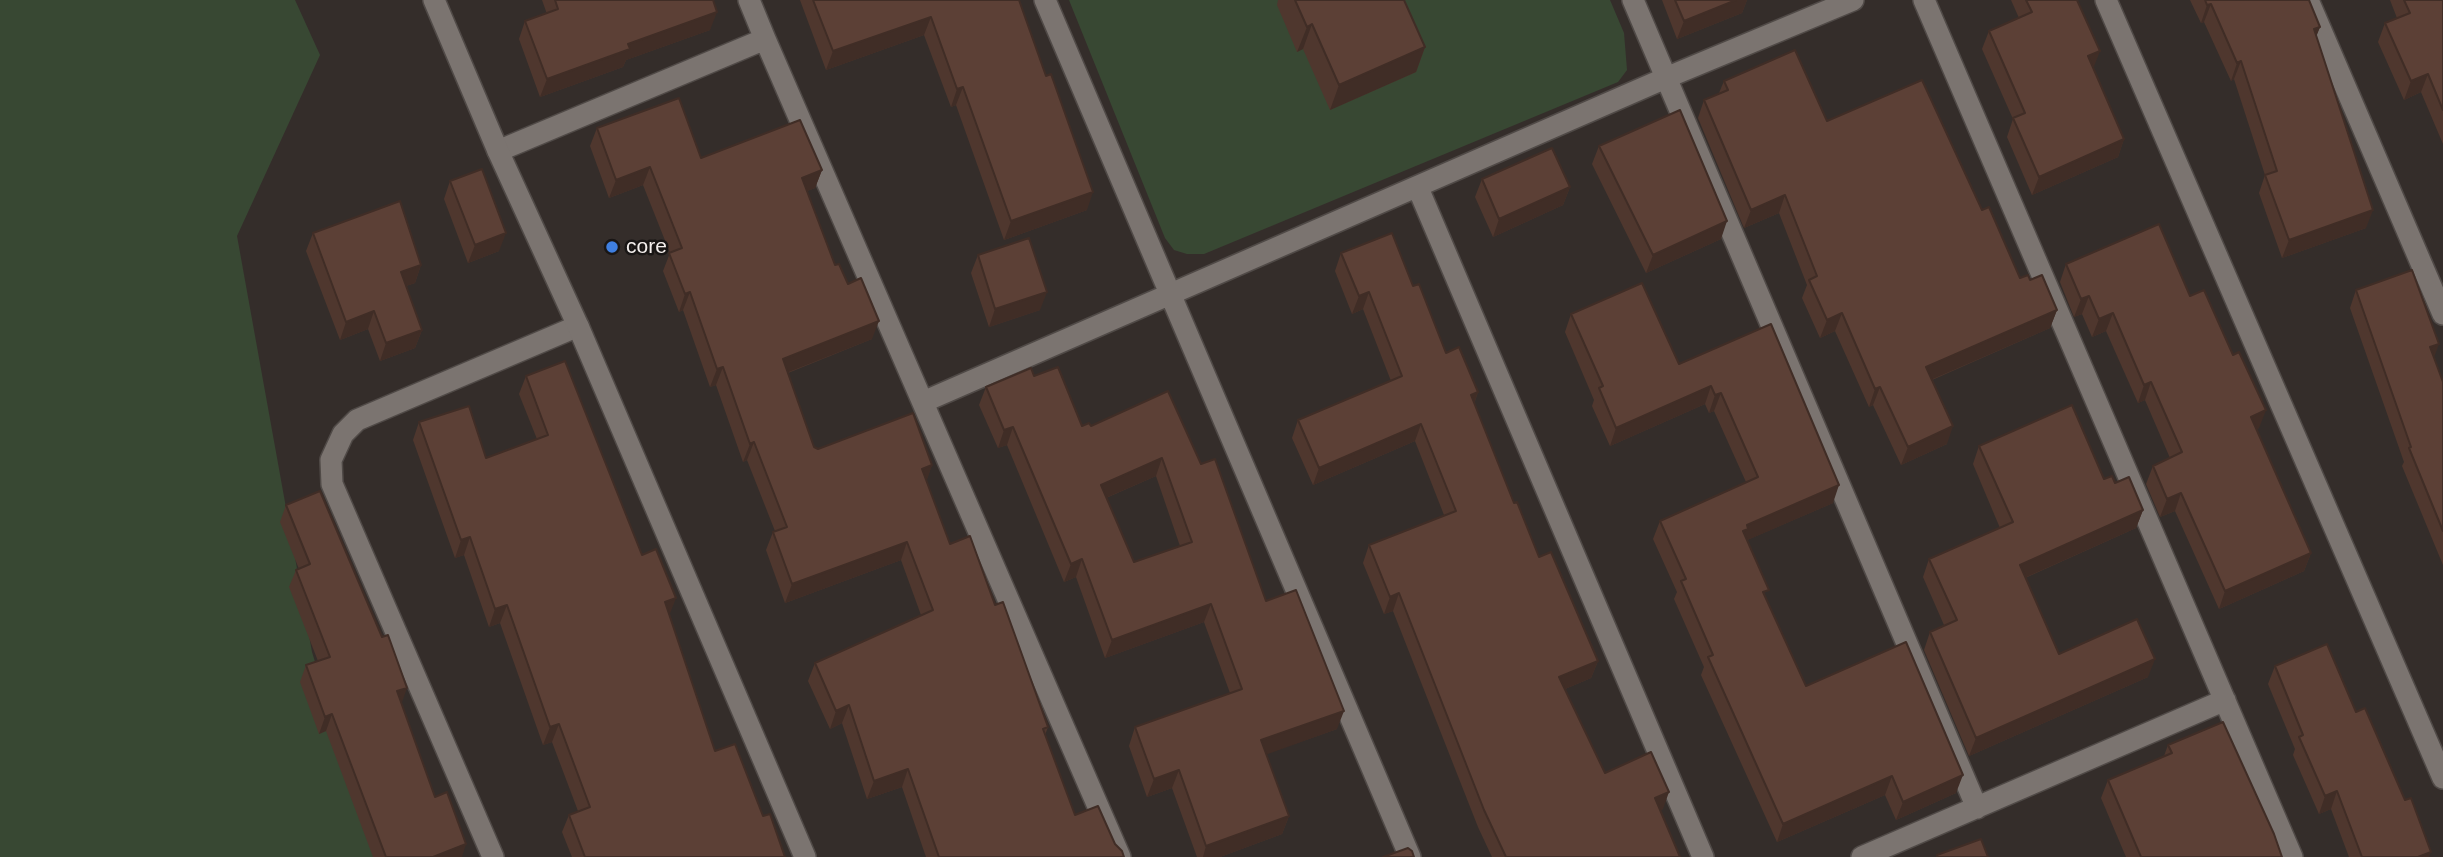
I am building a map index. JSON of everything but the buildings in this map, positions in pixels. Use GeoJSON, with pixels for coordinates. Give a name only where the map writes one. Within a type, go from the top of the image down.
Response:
{"type":"FeatureCollection","features":[{"type":"Feature","properties":{"kind":"street"},"geometry":{"type":"LineString","coordinates":[[434,0],[498,151],[578,326],[805,857]]}},
{"type":"Feature","properties":{"kind":"street"},"geometry":{"type":"LineString","coordinates":[[749,0],[1120,857]]}},
{"type":"Feature","properties":{"kind":"street"},"geometry":{"type":"LineString","coordinates":[[1045,0],[1410,857]]}},
{"type":"Feature","properties":{"kind":"street"},"geometry":{"type":"LineString","coordinates":[[1633,0],[1977,808]]}},
{"type":"Feature","properties":{"kind":"street"},"geometry":{"type":"LineString","coordinates":[[923,402],[1668,77],[1853,0]]}},
{"type":"Feature","properties":{"kind":"street"},"geometry":{"type":"LineString","coordinates":[[1924,0],[2292,857]]}},
{"type":"Feature","properties":{"kind":"street"},"geometry":{"type":"LineString","coordinates":[[2106,0],[2443,778]]}},
{"type":"Feature","properties":{"kind":"street"},"geometry":{"type":"LineString","coordinates":[[2308,0],[2443,314]]}},
{"type":"Feature","properties":{"kind":"street"},"geometry":{"type":"LineString","coordinates":[[498,151],[765,39]]}},
{"type":"Feature","properties":{"kind":"street"},"geometry":{"type":"LineString","coordinates":[[1418,188],[1703,857]]}},
{"type":"Feature","properties":{"kind":"street"},"geometry":{"type":"LineString","coordinates":[[493,857],[332,484],[331,460],[343,435],[357,420],[578,326]]}},
{"type":"Feature","properties":{"kind":"street"},"geometry":{"type":"LineString","coordinates":[[1862,857],[2225,700]]}},
{"type":"Feature","properties":{"kind":"green space"},"geometry":{"type":"Polygon","coordinates":[[[0,0],[295,0],[320,55],[237,236],[312,652],[364,825],[380,857],[0,857],[0,0]]]}},
{"type":"Feature","properties":{"kind":"green space"},"geometry":{"type":"Polygon","coordinates":[[[1069,0],[1610,0],[1624,33],[1627,70],[1618,82],[1204,254],[1187,254],[1174,250],[1165,238],[1069,0]]]}},
{"type":"Feature","properties":{"kind":"place","name":"core"},"geometry":{"type":"Point","coordinates":[612,247]}}]}
